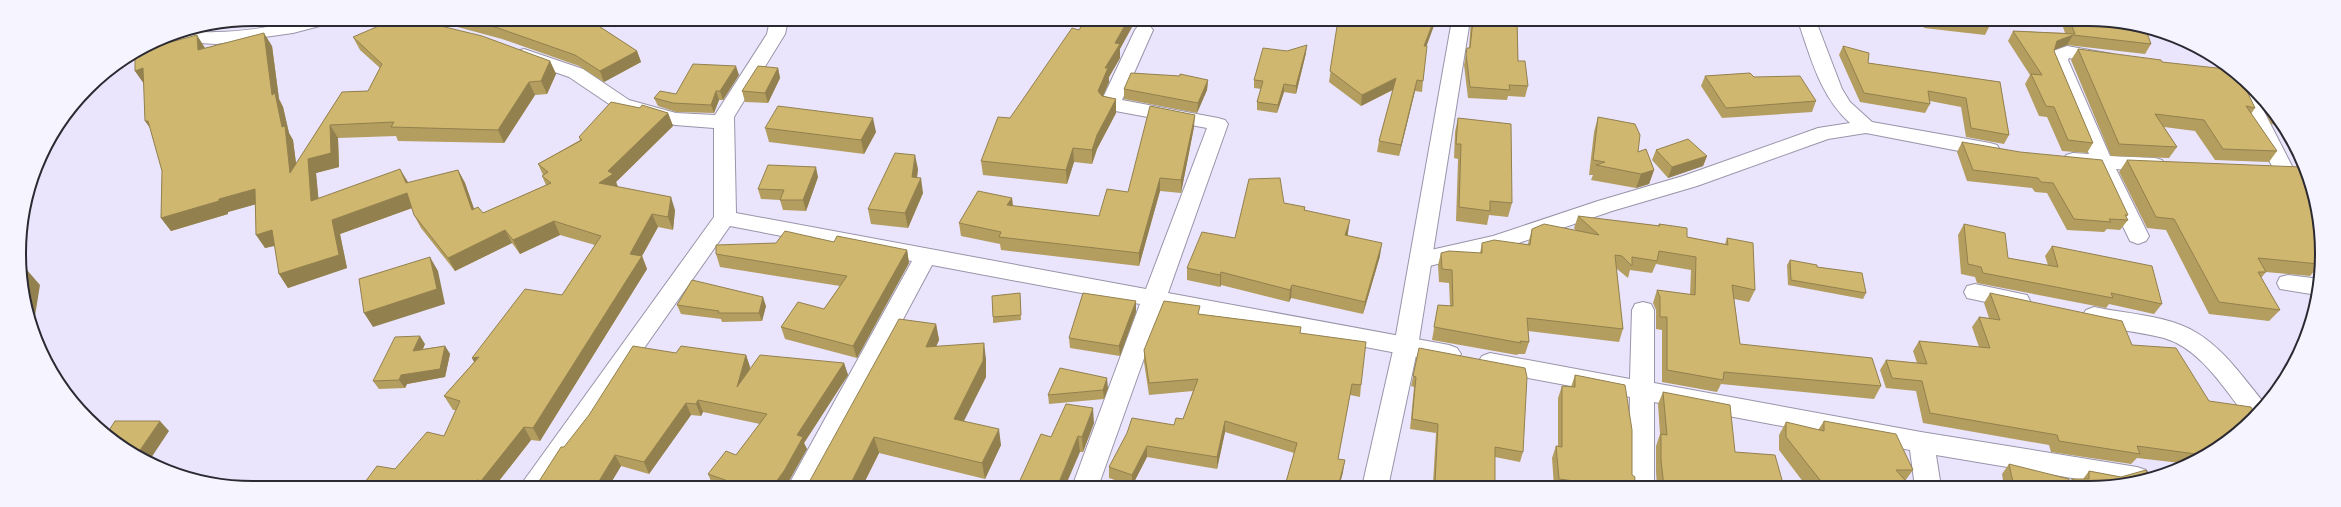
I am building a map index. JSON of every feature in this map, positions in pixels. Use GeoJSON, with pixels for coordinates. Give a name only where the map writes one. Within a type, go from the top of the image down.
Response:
{"type":"FeatureCollection","features":[{"type":"Feature","properties":{"kind":"street"},"geometry":{"type":"LineString","coordinates":[[185,37],[216,38],[300,26]]}},
{"type":"Feature","properties":{"kind":"street"},"geometry":{"type":"LineString","coordinates":[[537,481],[725,218],[724,117],[776,34],[778,26]]}},
{"type":"Feature","properties":{"kind":"street"},"geometry":{"type":"LineString","coordinates":[[1376,481],[1406,346],[1460,26]]}},
{"type":"Feature","properties":{"kind":"street"},"geometry":{"type":"LineString","coordinates":[[1809,26],[1832,89],[1843,106],[1866,127]]}},
{"type":"Feature","properties":{"kind":"street"},"geometry":{"type":"LineString","coordinates":[[1087,481],[1218,124],[1110,104],[1144,30]]}},
{"type":"Feature","properties":{"kind":"street"},"geometry":{"type":"LineString","coordinates":[[509,49],[576,73],[622,104],[675,119],[724,122]]}},
{"type":"Feature","properties":{"kind":"street"},"geometry":{"type":"LineString","coordinates":[[2126,61],[2067,52],[2060,55],[2059,60],[2103,163],[2138,236]]}},
{"type":"Feature","properties":{"kind":"street"},"geometry":{"type":"LineString","coordinates":[[2233,78],[2294,171]]}},
{"type":"Feature","properties":{"kind":"street"},"geometry":{"type":"LineString","coordinates":[[1421,260],[1496,243],[1605,206],[1690,181],[1825,133],[1866,127],[2007,152]]}},
{"type":"Feature","properties":{"kind":"street"},"geometry":{"type":"LineString","coordinates":[[2051,158],[2103,163],[2174,166]]}},
{"type":"Feature","properties":{"kind":"street"},"geometry":{"type":"LineString","coordinates":[[2261,169],[2294,171]]}},
{"type":"Feature","properties":{"kind":"street"},"geometry":{"type":"LineString","coordinates":[[725,218],[1921,442],[2066,476],[2127,478]]}},
{"type":"Feature","properties":{"kind":"street"},"geometry":{"type":"LineString","coordinates":[[804,481],[926,256]]}},
{"type":"Feature","properties":{"kind":"street"},"geometry":{"type":"LineString","coordinates":[[2288,283],[2313,286]]}},
{"type":"Feature","properties":{"kind":"street"},"geometry":{"type":"LineString","coordinates":[[1975,292],[2036,304]]}},
{"type":"Feature","properties":{"kind":"street"},"geometry":{"type":"LineString","coordinates":[[1641,481],[1643,310]]}},
{"type":"Feature","properties":{"kind":"street"},"geometry":{"type":"LineString","coordinates":[[2074,312],[2166,330],[2188,338],[2206,354],[2254,409]]}},
{"type":"Feature","properties":{"kind":"street"},"geometry":{"type":"LineString","coordinates":[[1921,442],[1927,481]]}},
{"type":"Feature","properties":{"kind":"building"},"geometry":{"type":"Polygon","coordinates":[[[379,26],[441,26],[482,36],[550,61],[541,81],[529,82],[498,130],[391,127],[394,122],[330,125],[331,153],[308,159],[311,201],[400,169],[406,183],[458,170],[472,210],[478,207],[483,213],[551,183],[542,176],[548,172],[538,164],[582,140],[579,137],[611,102],[640,108],[642,105],[668,113],[608,171],[613,174],[599,183],[671,197],[668,217],[652,214],[630,254],[642,256],[533,428],[524,427],[481,481],[366,481],[377,466],[395,469],[427,432],[444,436],[460,401],[444,396],[479,357],[472,358],[525,289],[562,295],[601,236],[554,221],[513,240],[505,230],[448,258],[414,215],[407,193],[332,220],[339,255],[279,274],[272,230],[256,235],[255,189],[161,218],[162,171],[148,121],[145,121],[143,68],[135,71],[135,59],[164,44],[197,35],[198,50],[264,33],[272,95],[275,93],[282,127],[285,126],[290,173],[342,92],[368,91],[382,64],[353,37],[379,26]]]}},
{"type":"Feature","properties":{"kind":"building"},"geometry":{"type":"Polygon","coordinates":[[[491,26],[599,26],[637,51],[600,71],[575,55],[491,26]]]}},
{"type":"Feature","properties":{"kind":"building"},"geometry":{"type":"Polygon","coordinates":[[[1081,26],[1125,26],[1115,43],[1120,44],[1105,68],[1108,68],[1098,91],[1102,96],[1116,99],[1097,135],[1092,150],[1073,148],[1066,170],[981,161],[998,117],[1010,118],[1072,28],[1079,30],[1081,26]]]}},
{"type":"Feature","properties":{"kind":"building"},"geometry":{"type":"Polygon","coordinates":[[[1337,26],[1432,26],[1424,46],[1427,46],[1423,81],[1417,80],[1401,145],[1379,141],[1396,78],[1362,95],[1330,71],[1337,26]]]}},
{"type":"Feature","properties":{"kind":"building"},"geometry":{"type":"Polygon","coordinates":[[[1472,26],[1517,26],[1518,61],[1525,61],[1528,86],[1509,85],[1510,90],[1470,87],[1466,54],[1467,48],[1470,48],[1472,26]]]}},
{"type":"Feature","properties":{"kind":"building"},"geometry":{"type":"Polygon","coordinates":[[[2072,26],[2102,26],[2132,30],[2148,34],[2151,44],[2073,35],[2057,41],[2054,51],[2093,143],[2068,140],[2054,107],[2046,106],[2031,74],[2042,75],[2013,31],[2075,34],[2072,26]]]}},
{"type":"Feature","properties":{"kind":"building"},"geometry":{"type":"Polygon","coordinates":[[[1307,45],[1296,86],[1284,84],[1278,105],[1257,102],[1263,81],[1254,80],[1263,48],[1287,51],[1307,45]]]}},
{"type":"Feature","properties":{"kind":"building"},"geometry":{"type":"Polygon","coordinates":[[[1843,46],[1869,53],[1868,63],[2000,82],[2009,135],[1971,128],[1966,98],[1928,91],[1930,104],[1864,93],[1843,46]]]}},
{"type":"Feature","properties":{"kind":"building"},"geometry":{"type":"Polygon","coordinates":[[[2078,49],[2161,60],[2162,62],[2220,68],[2238,82],[2248,93],[2255,108],[2246,106],[2277,151],[2223,149],[2204,120],[2155,114],[2177,147],[2119,144],[2078,49]]]}},
{"type":"Feature","properties":{"kind":"building"},"geometry":{"type":"Polygon","coordinates":[[[693,64],[736,66],[720,91],[716,91],[711,105],[673,103],[654,98],[660,91],[676,94],[693,64]]]}},
{"type":"Feature","properties":{"kind":"building"},"geometry":{"type":"Polygon","coordinates":[[[758,66],[778,68],[765,93],[742,91],[758,66]]]}},
{"type":"Feature","properties":{"kind":"building"},"geometry":{"type":"Polygon","coordinates":[[[1131,73],[1180,76],[1180,74],[1208,80],[1198,103],[1124,89],[1131,73]]]}},
{"type":"Feature","properties":{"kind":"building"},"geometry":{"type":"Polygon","coordinates":[[[1750,73],[1754,77],[1800,76],[1816,101],[1726,108],[1705,76],[1750,73]]]}},
{"type":"Feature","properties":{"kind":"building"},"geometry":{"type":"Polygon","coordinates":[[[778,106],[873,118],[861,140],[765,128],[778,106]]]}},
{"type":"Feature","properties":{"kind":"building"},"geometry":{"type":"Polygon","coordinates":[[[1150,106],[1195,115],[1181,180],[1160,178],[1139,253],[999,237],[1001,232],[959,223],[978,191],[1012,198],[1007,205],[1099,216],[1107,189],[1128,192],[1150,106]]]}},
{"type":"Feature","properties":{"kind":"building"},"geometry":{"type":"Polygon","coordinates":[[[1598,117],[1635,124],[1640,135],[1638,152],[1646,149],[1654,170],[1641,174],[1596,165],[1605,162],[1593,160],[1598,117]]]}},
{"type":"Feature","properties":{"kind":"building"},"geometry":{"type":"Polygon","coordinates":[[[1458,118],[1511,124],[1512,203],[1490,201],[1490,211],[1459,207],[1461,144],[1456,144],[1458,118]]]}},
{"type":"Feature","properties":{"kind":"building"},"geometry":{"type":"Polygon","coordinates":[[[1688,139],[1707,156],[1672,167],[1656,150],[1688,139]]]}},
{"type":"Feature","properties":{"kind":"building"},"geometry":{"type":"Polygon","coordinates":[[[1962,142],[2020,152],[2102,160],[2128,215],[2125,215],[2128,220],[2109,219],[2111,222],[2074,219],[2053,183],[2041,182],[2038,178],[1973,170],[1962,142]]]}},
{"type":"Feature","properties":{"kind":"building"},"geometry":{"type":"Polygon","coordinates":[[[895,153],[915,155],[912,177],[921,178],[905,213],[868,209],[895,153]]]}},
{"type":"Feature","properties":{"kind":"building"},"geometry":{"type":"Polygon","coordinates":[[[2127,160],[2298,167],[2311,209],[2315,239],[2315,264],[2258,258],[2266,272],[2258,272],[2280,310],[2219,302],[2174,219],[2156,217],[2127,160]]]}},
{"type":"Feature","properties":{"kind":"building"},"geometry":{"type":"Polygon","coordinates":[[[768,165],[816,167],[803,200],[780,200],[784,190],[758,189],[768,165]]]}},
{"type":"Feature","properties":{"kind":"building"},"geometry":{"type":"Polygon","coordinates":[[[1280,178],[1284,203],[1305,207],[1304,210],[1350,220],[1345,235],[1382,243],[1365,302],[1292,285],[1290,290],[1221,272],[1220,275],[1187,268],[1202,232],[1235,238],[1249,179],[1280,178]]]}},
{"type":"Feature","properties":{"kind":"building"},"geometry":{"type":"Polygon","coordinates":[[[1578,216],[1687,228],[1687,237],[1728,245],[1727,238],[1753,243],[1755,290],[1732,285],[1740,344],[1872,358],[1881,386],[1724,372],[1723,380],[1667,370],[1667,317],[1660,317],[1660,297],[1657,290],[1695,295],[1696,257],[1659,251],[1657,261],[1632,257],[1632,266],[1622,256],[1615,255],[1623,329],[1527,318],[1529,342],[1520,341],[1521,343],[1434,327],[1438,305],[1453,306],[1452,270],[1442,269],[1441,253],[1449,251],[1482,253],[1482,243],[1494,240],[1530,245],[1532,229],[1544,224],[1599,235],[1578,216]]]}},
{"type":"Feature","properties":{"kind":"building"},"geometry":{"type":"Polygon","coordinates":[[[1964,224],[2005,233],[2008,258],[2058,267],[2052,246],[2152,266],[2162,304],[2111,293],[2113,298],[1983,273],[1981,267],[1968,264],[1964,224]]]}},
{"type":"Feature","properties":{"kind":"building"},"geometry":{"type":"Polygon","coordinates":[[[785,231],[834,242],[837,236],[907,250],[853,346],[781,327],[798,302],[824,309],[847,276],[716,254],[716,245],[776,243],[785,231]]]}},
{"type":"Feature","properties":{"kind":"building"},"geometry":{"type":"Polygon","coordinates":[[[430,257],[437,289],[364,313],[359,279],[430,257]]]}},
{"type":"Feature","properties":{"kind":"building"},"geometry":{"type":"Polygon","coordinates":[[[1790,260],[1817,265],[1817,267],[1862,273],[1866,293],[1791,280],[1790,260]]]}},
{"type":"Feature","properties":{"kind":"building"},"geometry":{"type":"Polygon","coordinates":[[[692,280],[763,297],[759,313],[718,313],[719,311],[677,305],[692,280]]]}},
{"type":"Feature","properties":{"kind":"building"},"geometry":{"type":"Polygon","coordinates":[[[1020,293],[1021,315],[993,317],[992,296],[1020,293]]]}},
{"type":"Feature","properties":{"kind":"building"},"geometry":{"type":"Polygon","coordinates":[[[1083,293],[1136,301],[1119,346],[1069,338],[1083,293]]]}},
{"type":"Feature","properties":{"kind":"building"},"geometry":{"type":"Polygon","coordinates":[[[1990,293],[2122,321],[2132,345],[2176,348],[2209,401],[2251,407],[2253,410],[2238,425],[2214,443],[2195,454],[2137,446],[2140,454],[2059,441],[2057,435],[1930,413],[1922,381],[1892,378],[1886,360],[1927,364],[1919,341],[1990,348],[1979,317],[2000,320],[1990,293]]]}},
{"type":"Feature","properties":{"kind":"building"},"geometry":{"type":"Polygon","coordinates":[[[1164,301],[1200,306],[1198,314],[1301,327],[1300,333],[1366,342],[1361,385],[1352,384],[1338,459],[1345,460],[1340,481],[1286,481],[1297,443],[1225,421],[1217,457],[1147,446],[1132,475],[1109,467],[1127,433],[1132,418],[1174,425],[1176,418],[1183,419],[1198,379],[1149,383],[1144,350],[1164,301]]]}},
{"type":"Feature","properties":{"kind":"building"},"geometry":{"type":"Polygon","coordinates":[[[899,319],[936,324],[926,347],[984,343],[983,361],[954,419],[999,429],[982,463],[874,437],[852,481],[810,481],[899,319]]]}},
{"type":"Feature","properties":{"kind":"building"},"geometry":{"type":"Polygon","coordinates":[[[420,336],[413,351],[445,346],[440,369],[401,375],[399,380],[373,381],[395,337],[420,336]]]}},
{"type":"Feature","properties":{"kind":"building"},"geometry":{"type":"Polygon","coordinates":[[[633,346],[676,353],[681,346],[746,355],[737,387],[760,355],[844,363],[797,435],[803,437],[777,481],[728,481],[708,474],[726,451],[736,455],[767,414],[698,400],[696,404],[686,403],[644,462],[615,455],[599,481],[539,481],[561,447],[564,447],[589,415],[633,346]]]}},
{"type":"Feature","properties":{"kind":"building"},"geometry":{"type":"Polygon","coordinates":[[[1419,348],[1525,368],[1527,377],[1523,452],[1495,447],[1495,481],[1435,481],[1438,424],[1412,419],[1416,377],[1413,376],[1419,348]]]}},
{"type":"Feature","properties":{"kind":"building"},"geometry":{"type":"Polygon","coordinates":[[[1060,368],[1107,378],[1103,390],[1048,395],[1060,368]]]}},
{"type":"Feature","properties":{"kind":"building"},"geometry":{"type":"Polygon","coordinates":[[[1575,375],[1625,385],[1632,430],[1632,475],[1635,477],[1635,481],[1574,481],[1559,479],[1556,446],[1562,447],[1562,386],[1575,387],[1575,375]]]}},
{"type":"Feature","properties":{"kind":"building"},"geometry":{"type":"Polygon","coordinates":[[[1663,392],[1730,405],[1735,452],[1775,455],[1782,481],[1663,481],[1661,460],[1661,434],[1667,435],[1663,392]]]}},
{"type":"Feature","properties":{"kind":"building"},"geometry":{"type":"Polygon","coordinates":[[[1066,404],[1093,408],[1082,437],[1078,436],[1059,481],[1020,481],[1041,434],[1051,437],[1066,404]]]}},
{"type":"Feature","properties":{"kind":"building"},"geometry":{"type":"Polygon","coordinates":[[[115,421],[160,421],[140,451],[109,430],[115,421]]]}},
{"type":"Feature","properties":{"kind":"building"},"geometry":{"type":"Polygon","coordinates":[[[1824,421],[1896,434],[1913,470],[1896,470],[1906,481],[1820,481],[1786,437],[1786,422],[1824,431],[1824,421]]]}},
{"type":"Feature","properties":{"kind":"building"},"geometry":{"type":"Polygon","coordinates":[[[2009,464],[2069,479],[2070,481],[2013,481],[2009,464]]]}},
{"type":"Feature","properties":{"kind":"building"},"geometry":{"type":"Polygon","coordinates":[[[2146,470],[2147,473],[2132,477],[2102,481],[2073,481],[2072,479],[2089,479],[2089,471],[2121,477],[2146,470]]]}}]}
